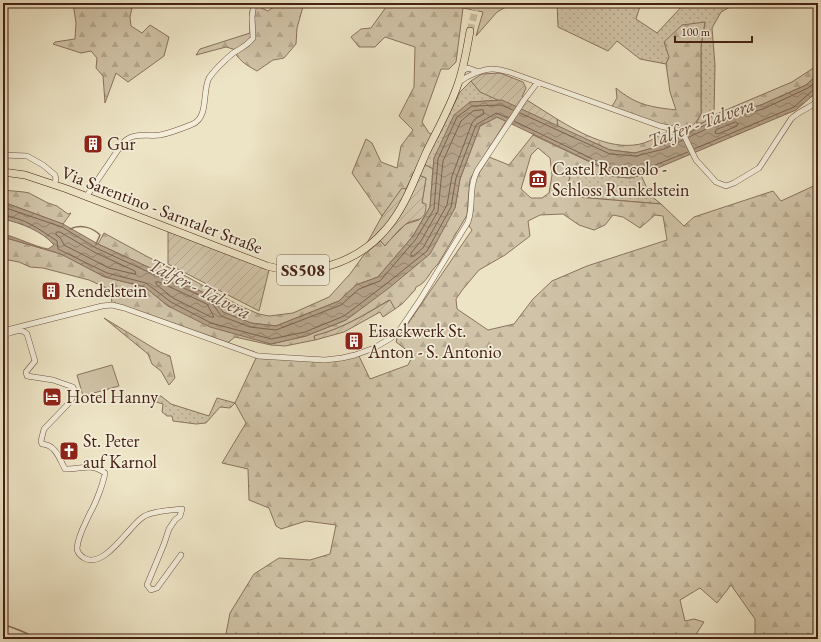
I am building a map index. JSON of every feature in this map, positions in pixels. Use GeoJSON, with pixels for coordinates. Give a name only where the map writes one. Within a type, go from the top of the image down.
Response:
{"type":"FeatureCollection","features":[{"type":"Feature","properties":{"kind":"main road","name":"SS508"},"geometry":{"type":"LineString","coordinates":[[465,69],[464,59],[470,31]]}},
{"type":"Feature","properties":{"kind":"main road","name":"Via Sarentino - Sarntaler Straße"},"geometry":{"type":"LineString","coordinates":[[3,172],[25,175],[54,185],[267,266],[297,270],[313,270],[343,262],[361,253],[388,227],[403,204],[465,69]]}},
{"type":"Feature","properties":{"kind":"street"},"geometry":{"type":"LineString","coordinates":[[86,197],[127,139],[145,134],[160,135],[198,121],[202,112],[210,77],[229,57],[253,38],[252,17],[254,3]]}},
{"type":"Feature","properties":{"kind":"street"},"geometry":{"type":"LineString","coordinates":[[469,77],[464,74],[465,69],[479,72]]}},
{"type":"Feature","properties":{"kind":"street"},"geometry":{"type":"LineString","coordinates":[[459,82],[464,78],[479,72],[492,69],[509,72],[660,126],[683,132],[693,155],[716,182],[726,186],[759,168],[796,115],[818,101]]}},
{"type":"Feature","properties":{"kind":"street"},"geometry":{"type":"LineString","coordinates":[[3,332],[102,306],[115,306],[258,356],[325,360],[355,355],[374,348],[391,338],[402,326],[420,300],[468,222],[474,180],[524,100],[537,83]]}},
{"type":"Feature","properties":{"kind":"street"},"geometry":{"type":"LineString","coordinates":[[3,155],[27,156],[43,165],[55,175],[56,179],[54,185]]}},
{"type":"Feature","properties":{"kind":"street"},"geometry":{"type":"LineString","coordinates":[[3,335],[22,330],[27,334],[35,361],[26,372],[27,376],[53,380],[68,385],[74,389],[72,400],[44,429],[41,441],[42,444],[50,446],[54,449],[61,458],[65,469],[87,466],[97,468],[104,473],[92,511],[82,530],[77,548],[82,556],[86,559],[93,560],[107,555],[145,515],[182,509],[180,516],[175,520],[169,529],[147,585],[148,588],[151,590],[157,588],[181,555]]}},
{"type":"Feature","properties":{"kind":"green space"},"geometry":{"type":"Polygon","coordinates":[[[73,3],[133,3],[130,17],[131,26],[142,33],[150,25],[169,37],[164,56],[128,82],[116,73],[105,103],[103,76],[96,68],[97,58],[91,51],[81,53],[53,44],[55,42],[75,39],[76,23],[73,3]]]}},
{"type":"Feature","properties":{"kind":"green space"},"geometry":{"type":"Polygon","coordinates":[[[252,3],[257,3],[259,7],[268,11],[279,3],[304,3],[297,28],[296,44],[284,58],[273,60],[257,71],[243,62],[233,49],[226,47],[196,55],[200,49],[250,33],[250,11],[252,3]]]}},
{"type":"Feature","properties":{"kind":"green space"},"geometry":{"type":"Polygon","coordinates":[[[389,3],[513,3],[497,12],[476,36],[483,12],[463,8],[456,62],[449,69],[441,69],[422,122],[429,133],[433,135],[406,189],[402,189],[382,216],[352,173],[366,139],[372,143],[381,162],[397,168],[401,146],[413,130],[399,116],[414,87],[415,47],[385,37],[375,47],[359,47],[351,37],[361,29],[371,28],[389,3]]]}},
{"type":"Feature","properties":{"kind":"green space"},"geometry":{"type":"Polygon","coordinates":[[[557,3],[641,3],[636,19],[657,33],[685,3],[732,3],[730,7],[721,12],[712,28],[715,65],[714,115],[704,122],[696,123],[701,114],[701,46],[705,22],[669,57],[666,64],[640,59],[617,41],[608,51],[558,27],[557,3]]]}},
{"type":"Feature","properties":{"kind":"green space"},"geometry":{"type":"Polygon","coordinates":[[[705,22],[701,46],[701,114],[693,125],[682,131],[611,108],[617,98],[616,88],[637,102],[659,108],[676,110],[670,92],[666,64],[669,57],[664,42],[682,25],[705,22]]]}},
{"type":"Feature","properties":{"kind":"green space"},"geometry":{"type":"Polygon","coordinates":[[[818,65],[818,74],[806,85],[761,105],[726,115],[685,137],[714,115],[792,82],[818,65]]]}},
{"type":"Feature","properties":{"kind":"green space"},"geometry":{"type":"Polygon","coordinates":[[[500,73],[523,82],[526,88],[522,97],[557,119],[558,127],[480,92],[471,81],[482,74],[500,73]]]}},
{"type":"Feature","properties":{"kind":"green space"},"geometry":{"type":"Polygon","coordinates":[[[471,81],[480,92],[502,100],[470,102],[434,158],[433,169],[422,163],[438,137],[460,92],[471,81]]]}},
{"type":"Feature","properties":{"kind":"green space"},"geometry":{"type":"Polygon","coordinates":[[[497,117],[506,121],[470,179],[467,215],[438,264],[423,283],[416,287],[402,304],[395,309],[389,300],[344,325],[314,336],[315,340],[285,346],[271,345],[235,337],[225,345],[112,305],[111,290],[89,280],[43,268],[30,267],[19,262],[3,259],[3,237],[61,254],[105,277],[145,287],[168,306],[271,344],[306,336],[346,320],[455,208],[460,179],[480,126],[497,117]]]}},
{"type":"Feature","properties":{"kind":"green space"},"geometry":{"type":"Polygon","coordinates":[[[557,119],[588,136],[621,145],[644,143],[666,132],[685,137],[635,153],[610,150],[558,127],[557,119]]]}},
{"type":"Feature","properties":{"kind":"green space"},"geometry":{"type":"Polygon","coordinates":[[[533,135],[613,173],[641,175],[630,178],[571,172],[565,196],[661,204],[684,226],[694,217],[773,191],[781,201],[818,184],[818,639],[755,639],[755,619],[731,585],[717,603],[700,588],[680,600],[685,621],[694,619],[704,622],[693,639],[225,639],[230,613],[254,574],[279,558],[310,560],[330,554],[336,525],[306,521],[281,529],[276,526],[269,508],[249,500],[248,469],[222,463],[246,423],[235,403],[256,358],[285,358],[325,361],[358,354],[370,379],[408,365],[413,355],[396,342],[397,338],[472,230],[469,226],[473,211],[473,188],[476,178],[489,157],[509,165],[533,135]],[[538,148],[531,155],[521,189],[531,198],[542,198],[549,193],[552,175],[550,158],[538,148]],[[563,214],[540,215],[528,221],[530,236],[505,255],[479,270],[456,299],[457,309],[488,330],[514,324],[533,299],[552,281],[587,266],[667,240],[663,216],[655,215],[640,228],[623,217],[613,215],[605,225],[594,230],[579,225],[563,214]]]}},
{"type":"Feature","properties":{"kind":"green space"},"geometry":{"type":"Polygon","coordinates":[[[422,163],[433,169],[430,207],[413,236],[378,277],[356,285],[339,301],[276,326],[251,323],[223,312],[213,297],[98,244],[104,233],[240,306],[259,314],[269,316],[293,313],[329,297],[350,274],[363,256],[380,241],[385,245],[406,224],[419,220],[426,178],[416,174],[422,163]]]}},
{"type":"Feature","properties":{"kind":"green space"},"geometry":{"type":"Polygon","coordinates":[[[571,172],[630,178],[641,175],[650,195],[661,204],[565,196],[571,172]]]}},
{"type":"Feature","properties":{"kind":"green space"},"geometry":{"type":"Polygon","coordinates":[[[416,174],[426,178],[422,203],[426,204],[424,215],[420,219],[406,224],[385,246],[378,238],[367,243],[382,216],[402,188],[409,190],[416,174]]]}},
{"type":"Feature","properties":{"kind":"green space"},"geometry":{"type":"Polygon","coordinates":[[[3,190],[29,193],[57,206],[68,214],[71,213],[63,224],[3,202],[3,190]]]}},
{"type":"Feature","properties":{"kind":"green space"},"geometry":{"type":"Polygon","coordinates":[[[168,230],[269,270],[259,311],[168,264],[168,230]]]}},
{"type":"Feature","properties":{"kind":"green space"},"geometry":{"type":"Polygon","coordinates":[[[390,300],[395,309],[383,317],[380,312],[344,332],[315,340],[314,336],[344,325],[390,300]]]}},
{"type":"Feature","properties":{"kind":"green space"},"geometry":{"type":"Polygon","coordinates":[[[104,318],[160,352],[170,356],[175,378],[169,385],[161,371],[152,364],[148,354],[104,318]]]}},
{"type":"Feature","properties":{"kind":"green space"},"geometry":{"type":"Polygon","coordinates":[[[112,365],[119,386],[83,396],[77,375],[112,365]]]}},
{"type":"Feature","properties":{"kind":"green space"},"geometry":{"type":"Polygon","coordinates":[[[161,396],[171,404],[209,416],[217,398],[235,403],[230,408],[220,407],[206,423],[196,424],[173,421],[172,416],[167,416],[162,412],[163,404],[146,399],[161,396]]]}},
{"type":"Feature","properties":{"kind":"water"},"geometry":{"type":"Polygon","coordinates":[[[818,74],[818,91],[796,110],[641,175],[612,172],[497,117],[480,126],[460,179],[455,208],[430,254],[389,288],[346,320],[306,336],[271,344],[210,327],[168,306],[145,287],[105,277],[61,254],[3,237],[3,234],[48,249],[54,245],[44,236],[31,228],[3,219],[3,202],[63,224],[98,244],[213,297],[223,312],[251,323],[276,326],[339,301],[356,285],[378,277],[413,236],[430,207],[434,158],[454,115],[470,102],[502,100],[610,150],[635,153],[663,145],[726,115],[761,105],[806,85],[818,74]]]}},
{"type":"Feature","properties":{"kind":"waterway"},"geometry":{"type":"LineString","coordinates":[[70,229],[74,227],[86,227],[93,230],[100,235],[96,244]]}},
{"type":"Feature","properties":{"kind":"waterway"},"geometry":{"type":"LineString","coordinates":[[3,625],[20,630],[35,639]]}},
{"type":"Feature","properties":{"kind":"tunnel"},"geometry":{"type":"LineString","coordinates":[[470,31],[477,3]]}},
{"type":"Feature","properties":{"kind":"place","name":"Gur"},"geometry":{"type":"Point","coordinates":[93,144]}},
{"type":"Feature","properties":{"kind":"place","name":"Castel Roncolo - Schloss Runkelstein"},"geometry":{"type":"Point","coordinates":[538,179]}},
{"type":"Feature","properties":{"kind":"place","name":"Rendelstein"},"geometry":{"type":"Point","coordinates":[51,291]}},
{"type":"Feature","properties":{"kind":"place","name":"Eisackwerk St. Anton - S. Antonio"},"geometry":{"type":"Point","coordinates":[354,341]}},
{"type":"Feature","properties":{"kind":"place","name":"Hotel Hanny"},"geometry":{"type":"Point","coordinates":[52,397]}},
{"type":"Feature","properties":{"kind":"place","name":"St. Peter auf Karnol"},"geometry":{"type":"Point","coordinates":[69,451]}},
{"type":"Feature","properties":{"kind":"water label","name":"Talfer - Talvera"},"geometry":{"type":"Point","coordinates":[701,122]}},
{"type":"Feature","properties":{"kind":"water label","name":"Talfer - Talvera"},"geometry":{"type":"Point","coordinates":[200,288]}}]}
